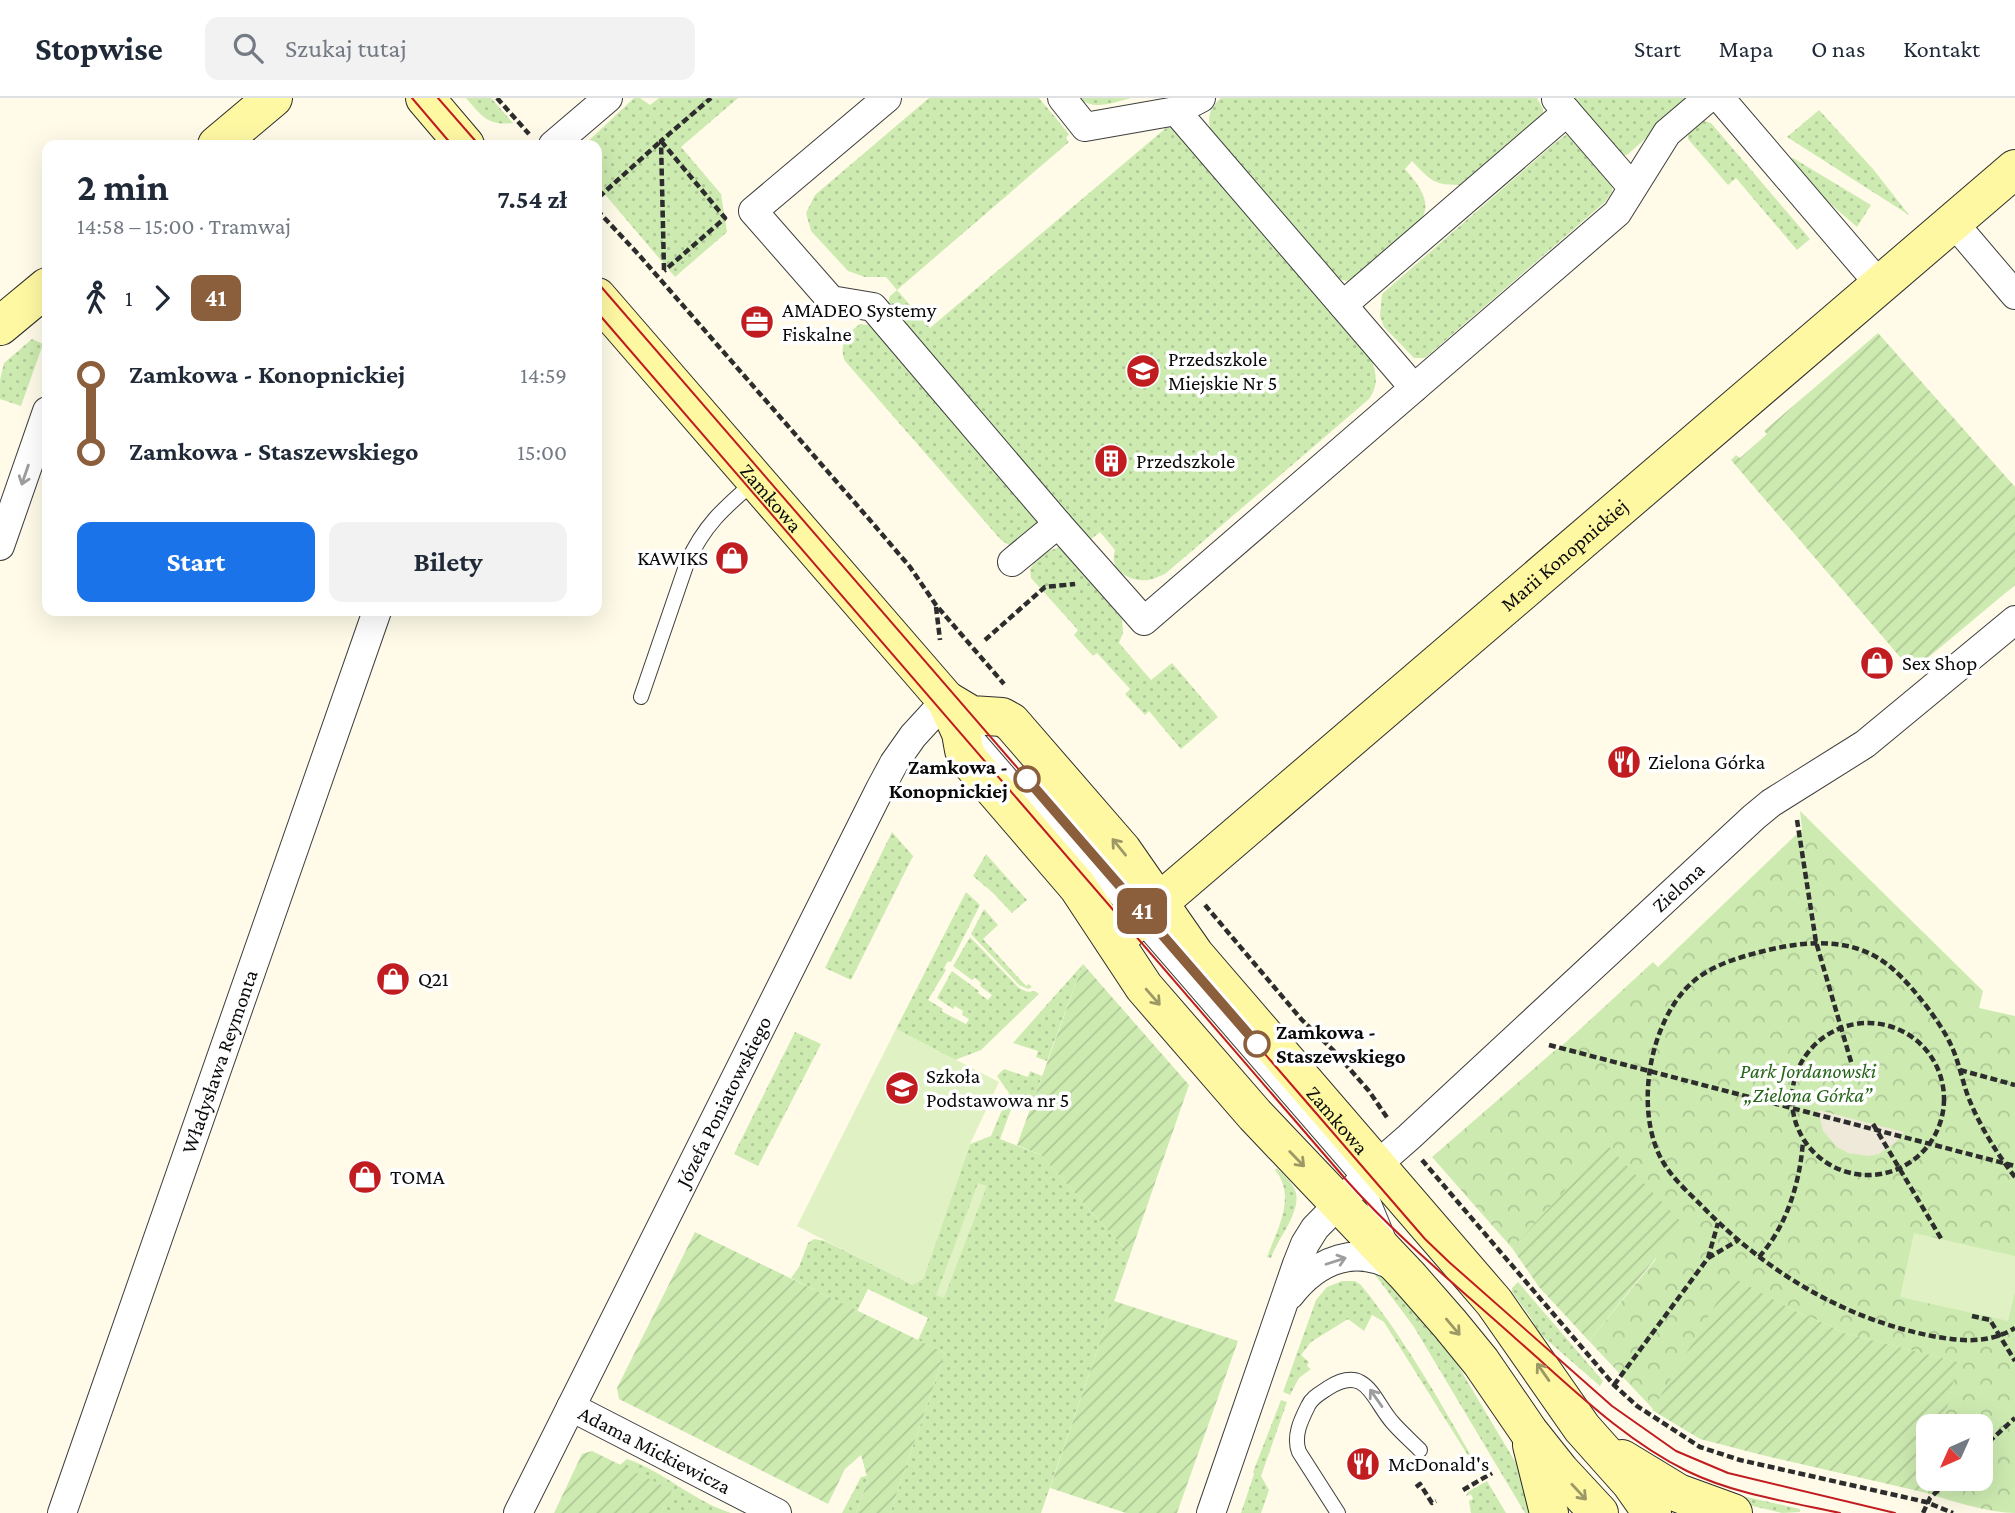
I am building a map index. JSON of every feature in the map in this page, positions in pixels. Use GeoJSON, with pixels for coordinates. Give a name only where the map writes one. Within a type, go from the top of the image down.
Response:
{"type":"FeatureCollection","features":[{"type":"Feature","properties":{"kind":"street"},"geometry":{"type":"LineString","coordinates":[[222,140],[273,98]]}},
{"type":"Feature","properties":{"kind":"street"},"geometry":{"type":"LineString","coordinates":[[425,98],[462,140]]}},
{"type":"Feature","properties":{"kind":"street"},"geometry":{"type":"LineString","coordinates":[[544,140],[608,98]]}},
{"type":"Feature","properties":{"kind":"street"},"geometry":{"type":"LineString","coordinates":[[887,98],[753,211],[831,300],[873,307],[1144,621],[1617,213],[1667,133],[1708,98]]}},
{"type":"Feature","properties":{"kind":"street"},"geometry":{"type":"LineString","coordinates":[[1062,98],[1085,127],[1176,111],[1201,98]]}},
{"type":"Feature","properties":{"kind":"street"},"geometry":{"type":"LineString","coordinates":[[1720,98],[1880,285]]}},
{"type":"Feature","properties":{"kind":"street"},"geometry":{"type":"LineString","coordinates":[[1343,305],[1561,105],[1632,187]]}},
{"type":"Feature","properties":{"kind":"street"},"geometry":{"type":"LineString","coordinates":[[1176,111],[1414,388]]}},
{"type":"Feature","properties":{"kind":"street","name":"Marii Konopnickiej"},"geometry":{"type":"LineString","coordinates":[[1137,922],[2015,169]]}},
{"type":"Feature","properties":{"kind":"street"},"geometry":{"type":"LineString","coordinates":[[1953,222],[2015,295]]}},
{"type":"Feature","properties":{"kind":"street"},"geometry":{"type":"LineString","coordinates":[[0,326],[42,291]]}},
{"type":"Feature","properties":{"kind":"street","name":"Zamkowa"},"geometry":{"type":"LineString","coordinates":[[602,303],[946,700],[961,733],[968,759],[1079,887],[1195,955],[1359,1183],[1408,1276],[1481,1362],[1529,1432],[1560,1471],[1599,1513]]}},
{"type":"Feature","properties":{"kind":"street"},"geometry":{"type":"LineString","coordinates":[[0,546],[42,425]]}},
{"type":"Feature","properties":{"kind":"street"},"geometry":{"type":"LineString","coordinates":[[1012,562],[1058,524]]}},
{"type":"Feature","properties":{"kind":"street","name":"Władysława Reymonta"},"geometry":{"type":"LineString","coordinates":[[62,1513],[375,616]]}},
{"type":"Feature","properties":{"kind":"street","name":"Zielona"},"geometry":{"type":"LineString","coordinates":[[1211,1513],[1310,1235],[1359,1183],[1754,817],[1771,803],[1865,744],[2015,620]]}},
{"type":"Feature","properties":{"kind":"street","name":"Zamkowa"},"geometry":{"type":"LineString","coordinates":[[946,700],[971,715],[1002,717],[1011,722],[1122,850],[1137,922],[1144,987],[1255,1115],[1359,1183],[1451,1251],[1494,1302],[1582,1428],[1631,1483],[1652,1513]]}},
{"type":"Feature","properties":{"kind":"street","name":"Józefa Poniatowskiego"},"geometry":{"type":"LineString","coordinates":[[518,1513],[880,789],[913,736],[946,700]]}},
{"type":"Feature","properties":{"kind":"street"},"geometry":{"type":"LineString","coordinates":[[1284,1303],[1310,1275],[1336,1259],[1366,1257],[1385,1261],[1408,1276]]}},
{"type":"Feature","properties":{"kind":"street","name":"Adama Mickiewicza"},"geometry":{"type":"LineString","coordinates":[[571,1407],[777,1513]]}},
{"type":"Feature","properties":{"kind":"street"},"geometry":{"type":"LineString","coordinates":[[1582,1428],[1603,1446],[1678,1493],[1733,1513]]}},
{"type":"Feature","properties":{"kind":"street"},"geometry":{"type":"LineString","coordinates":[[1529,1432],[1549,1513]]}},
{"type":"Feature","properties":{"kind":"lane"},"geometry":{"type":"LineString","coordinates":[[640,698],[694,548],[711,522],[756,480]]}},
{"type":"Feature","properties":{"kind":"lane"},"geometry":{"type":"LineString","coordinates":[[1338,1513],[1299,1452],[1296,1440],[1309,1404],[1316,1396],[1341,1381],[1360,1382],[1372,1391],[1391,1421],[1420,1450]]}},
{"type":"Feature","properties":{"kind":"path"},"geometry":{"type":"LineString","coordinates":[[497,98],[541,140]]}},
{"type":"Feature","properties":{"kind":"path"},"geometry":{"type":"LineString","coordinates":[[602,194],[710,98]]}},
{"type":"Feature","properties":{"kind":"path"},"geometry":{"type":"LineString","coordinates":[[661,141],[725,218],[664,271],[662,167],[661,141]]}},
{"type":"Feature","properties":{"kind":"path"},"geometry":{"type":"LineString","coordinates":[[602,215],[910,567],[936,606],[1006,687]]}},
{"type":"Feature","properties":{"kind":"path"},"geometry":{"type":"LineString","coordinates":[[985,640],[1045,587],[1108,580]]}},
{"type":"Feature","properties":{"kind":"path"},"geometry":{"type":"LineString","coordinates":[[1795,808],[1816,942],[1852,1065]]}},
{"type":"Feature","properties":{"kind":"path"},"geometry":{"type":"LineString","coordinates":[[1203,903],[1302,1020],[1333,1049],[1369,1091],[1390,1121]]}},
{"type":"Feature","properties":{"kind":"path"},"geometry":{"type":"LineString","coordinates":[[2015,1177],[1977,1117],[1951,1044],[1940,1026],[1896,972],[1879,958],[1860,949],[1816,942],[1784,946],[1738,958],[1709,971],[1695,980],[1672,1007],[1654,1045],[1650,1072],[1650,1125],[1659,1153],[1677,1181],[1737,1241],[1802,1286],[1870,1320],[1959,1340],[1981,1340],[2015,1328]]}},
{"type":"Feature","properties":{"kind":"path"},"geometry":{"type":"LineString","coordinates":[[1870,1023],[1900,1030],[1928,1051],[1937,1064],[1944,1094],[1941,1122],[1921,1154],[1900,1168],[1878,1174],[1850,1174],[1821,1160],[1803,1140],[1791,1109],[1795,1074],[1811,1048],[1841,1027],[1870,1023]]}},
{"type":"Feature","properties":{"kind":"path"},"geometry":{"type":"LineString","coordinates":[[1549,1045],[2015,1166]]}},
{"type":"Feature","properties":{"kind":"path"},"geometry":{"type":"LineString","coordinates":[[1960,1070],[2015,1085]]}},
{"type":"Feature","properties":{"kind":"path"},"geometry":{"type":"LineString","coordinates":[[1873,1124],[1941,1240]]}},
{"type":"Feature","properties":{"kind":"path"},"geometry":{"type":"LineString","coordinates":[[1759,1257],[1778,1232],[1787,1212],[1803,1140]]}},
{"type":"Feature","properties":{"kind":"path"},"geometry":{"type":"LineString","coordinates":[[1419,1157],[1614,1385],[1637,1406],[1700,1447],[1740,1460],[1926,1502],[1953,1513]]}},
{"type":"Feature","properties":{"kind":"path"},"geometry":{"type":"LineString","coordinates":[[1614,1385],[1708,1258],[1718,1223]]}},
{"type":"Feature","properties":{"kind":"path"},"geometry":{"type":"LineString","coordinates":[[1708,1258],[1737,1241]]}},
{"type":"Feature","properties":{"kind":"path"},"geometry":{"type":"LineString","coordinates":[[1972,1316],[1990,1320],[2015,1361]]}},
{"type":"Feature","properties":{"kind":"path"},"geometry":{"type":"LineString","coordinates":[[1993,1439],[2015,1418]]}},
{"type":"Feature","properties":{"kind":"path"},"geometry":{"type":"LineString","coordinates":[[1463,1490],[1492,1473]]}},
{"type":"Feature","properties":{"kind":"path"},"geometry":{"type":"LineString","coordinates":[[1416,1487],[1420,1485],[1432,1503],[1436,1501]]}},
{"type":"Feature","properties":{"kind":"path"},"geometry":{"type":"LineString","coordinates":[[1923,1513],[1926,1502],[1937,1491]]}},
{"type":"Feature","properties":{"kind":"green space"},"geometry":{"type":"Polygon","coordinates":[[[466,98],[491,98],[513,123],[491,121],[481,115],[466,98]]]}},
{"type":"Feature","properties":{"kind":"green space"},"geometry":{"type":"Polygon","coordinates":[[[634,98],[640,98],[650,105],[659,98],[738,98],[681,147],[721,194],[727,232],[675,277],[602,191],[602,140],[589,140],[634,98]]]}},
{"type":"Feature","properties":{"kind":"green space"},"geometry":{"type":"Polygon","coordinates":[[[929,98],[1039,98],[1069,134],[1066,138],[1069,142],[897,290],[886,277],[865,277],[848,271],[811,231],[806,213],[815,195],[929,98]]]}},
{"type":"Feature","properties":{"kind":"green space"},"geometry":{"type":"Polygon","coordinates":[[[1078,98],[1131,98],[1097,105],[1078,98]]]}},
{"type":"Feature","properties":{"kind":"green space"},"geometry":{"type":"Polygon","coordinates":[[[1221,98],[1537,98],[1543,109],[1543,118],[1464,185],[1434,181],[1412,161],[1405,169],[1424,196],[1423,216],[1408,234],[1366,272],[1355,280],[1348,281],[1330,273],[1214,141],[1209,117],[1221,98]]]}},
{"type":"Feature","properties":{"kind":"green space"},"geometry":{"type":"Polygon","coordinates":[[[1568,98],[1686,99],[1682,106],[1627,155],[1618,155],[1568,98]]]}},
{"type":"Feature","properties":{"kind":"green space"},"geometry":{"type":"Polygon","coordinates":[[[1819,110],[1873,169],[1909,215],[1787,137],[1819,110]]]}},
{"type":"Feature","properties":{"kind":"green space"},"geometry":{"type":"Polygon","coordinates":[[[1701,120],[1711,123],[1810,239],[1797,250],[1736,178],[1728,185],[1688,139],[1688,133],[1701,120]]]}},
{"type":"Feature","properties":{"kind":"green space","name":"Przedszkole Miejskie Nr 5"},"geometry":{"type":"Polygon","coordinates":[[[1173,122],[1369,354],[1375,371],[1375,388],[1369,399],[1165,574],[1148,580],[1134,579],[1118,569],[1115,550],[1100,532],[1090,540],[888,303],[890,296],[897,290],[930,328],[1173,122]]]}},
{"type":"Feature","properties":{"kind":"green space"},"geometry":{"type":"Polygon","coordinates":[[[1567,134],[1573,137],[1613,184],[1612,192],[1605,202],[1425,358],[1414,358],[1384,327],[1380,316],[1382,294],[1567,134]]]}},
{"type":"Feature","properties":{"kind":"green space"},"geometry":{"type":"Polygon","coordinates":[[[1793,158],[1871,205],[1857,227],[1826,200],[1789,160],[1793,158]]]}},
{"type":"Feature","properties":{"kind":"green space"},"geometry":{"type":"Polygon","coordinates":[[[860,324],[870,325],[875,330],[1038,518],[1036,530],[1021,545],[1009,545],[1001,540],[845,361],[845,340],[860,324]]]}},
{"type":"Feature","properties":{"kind":"green space"},"geometry":{"type":"Polygon","coordinates":[[[1878,333],[2015,487],[2015,585],[1912,671],[1731,460],[1736,455],[1740,458],[1767,434],[1764,431],[1878,333]]]}},
{"type":"Feature","properties":{"kind":"green space"},"geometry":{"type":"Polygon","coordinates":[[[32,339],[42,344],[21,406],[0,399],[4,363],[32,339]]]}},
{"type":"Feature","properties":{"kind":"green space"},"geometry":{"type":"Polygon","coordinates":[[[1059,547],[1122,619],[1123,633],[1119,643],[1151,680],[1172,663],[1218,717],[1181,749],[1149,711],[1145,715],[1125,694],[1130,689],[1097,653],[1093,656],[1074,635],[1078,630],[1031,578],[1030,569],[1036,561],[1059,547]]]}},
{"type":"Feature","properties":{"kind":"green space","name":"Park Jordanowski „Zielona Górka”"},"geometry":{"type":"Polygon","coordinates":[[[1800,811],[1983,991],[1979,1008],[2015,1016],[2015,1513],[1983,1509],[1927,1493],[1993,1491],[1993,1414],[1946,1414],[1957,1362],[1844,1333],[1732,1278],[1653,1409],[1589,1341],[1656,1259],[1607,1146],[1512,1248],[1432,1157],[1565,1043],[1653,962],[1658,967],[1802,829],[1800,811]]]}},
{"type":"Feature","properties":{"kind":"green space"},"geometry":{"type":"Polygon","coordinates":[[[892,832],[913,856],[851,980],[825,968],[892,832]]]}},
{"type":"Feature","properties":{"kind":"green space"},"geometry":{"type":"Polygon","coordinates":[[[986,854],[1027,900],[1012,913],[973,876],[986,854]]]}},
{"type":"Feature","properties":{"kind":"green space"},"geometry":{"type":"Polygon","coordinates":[[[966,892],[980,905],[928,1000],[943,1009],[941,1011],[966,1024],[969,1019],[962,1015],[963,1011],[955,1006],[953,1009],[937,998],[952,971],[988,1000],[992,995],[980,986],[981,983],[975,978],[972,980],[953,966],[970,937],[1018,987],[1039,994],[981,1050],[955,1060],[896,1029],[966,892]]]}},
{"type":"Feature","properties":{"kind":"green space"},"geometry":{"type":"Polygon","coordinates":[[[984,909],[998,925],[983,939],[1026,986],[1029,984],[1032,987],[1028,989],[1019,985],[971,934],[984,909]]]}},
{"type":"Feature","properties":{"kind":"green space"},"geometry":{"type":"Polygon","coordinates":[[[1083,964],[1047,1061],[1036,1057],[1038,1051],[1013,1043],[1083,964]]]}},
{"type":"Feature","properties":{"kind":"green space"},"geometry":{"type":"Polygon","coordinates":[[[1083,964],[1189,1085],[1130,1255],[1041,1155],[1017,1145],[1083,964]]]}},
{"type":"Feature","properties":{"kind":"green space"},"geometry":{"type":"Polygon","coordinates":[[[896,1029],[999,1082],[970,1144],[923,1279],[912,1285],[797,1226],[896,1029]]]}},
{"type":"Feature","properties":{"kind":"green space"},"geometry":{"type":"Polygon","coordinates":[[[795,1032],[821,1044],[758,1166],[734,1154],[795,1032]]]}},
{"type":"Feature","properties":{"kind":"green space"},"geometry":{"type":"Polygon","coordinates":[[[1004,1069],[1028,1077],[1030,1071],[1042,1076],[1033,1101],[1016,1096],[1000,1139],[1041,1155],[1130,1255],[1041,1513],[890,1513],[945,1353],[918,1340],[928,1318],[868,1289],[857,1311],[791,1278],[799,1267],[808,1243],[814,1239],[825,1241],[912,1284],[923,1279],[970,1144],[991,1136],[1009,1093],[997,1076],[1004,1069]]]}},
{"type":"Feature","properties":{"kind":"green space"},"geometry":{"type":"Polygon","coordinates":[[[1607,1145],[1683,1224],[1589,1341],[1539,1287],[1512,1248],[1607,1145]]]}},
{"type":"Feature","properties":{"kind":"green space"},"geometry":{"type":"Polygon","coordinates":[[[1277,1168],[1292,1184],[1297,1198],[1293,1215],[1271,1258],[1267,1257],[1285,1202],[1281,1180],[1275,1170],[1277,1168]]]}},
{"type":"Feature","properties":{"kind":"green space"},"geometry":{"type":"Polygon","coordinates":[[[978,1183],[987,1186],[944,1298],[936,1295],[978,1183]]]}},
{"type":"Feature","properties":{"kind":"green space"},"geometry":{"type":"Polygon","coordinates":[[[695,1232],[945,1353],[890,1513],[856,1513],[868,1480],[861,1455],[845,1469],[828,1504],[619,1399],[617,1388],[695,1232]]]}},
{"type":"Feature","properties":{"kind":"green space"},"geometry":{"type":"Polygon","coordinates":[[[1914,1233],[2015,1256],[2015,1292],[2008,1321],[1900,1297],[1914,1233]]]}},
{"type":"Feature","properties":{"kind":"green space"},"geometry":{"type":"Polygon","coordinates":[[[1373,1272],[1385,1278],[1451,1354],[1526,1480],[1538,1513],[1525,1513],[1414,1327],[1373,1272]]]}},
{"type":"Feature","properties":{"kind":"green space"},"geometry":{"type":"Polygon","coordinates":[[[1732,1277],[1795,1311],[1844,1333],[1958,1362],[1946,1414],[1916,1414],[1916,1490],[1700,1439],[1652,1410],[1732,1277]]]}},
{"type":"Feature","properties":{"kind":"green space"},"geometry":{"type":"Polygon","coordinates":[[[1342,1281],[1355,1281],[1361,1285],[1392,1327],[1449,1417],[1475,1462],[1474,1465],[1384,1322],[1372,1315],[1364,1331],[1348,1319],[1311,1342],[1301,1355],[1309,1362],[1307,1366],[1311,1369],[1299,1378],[1290,1395],[1283,1392],[1316,1300],[1327,1287],[1342,1281]]]}},
{"type":"Feature","properties":{"kind":"green space"},"geometry":{"type":"Polygon","coordinates":[[[1518,1282],[1603,1381],[1600,1386],[1540,1334],[1512,1292],[1518,1282]]]}},
{"type":"Feature","properties":{"kind":"green space"},"geometry":{"type":"Polygon","coordinates":[[[1114,1301],[1238,1341],[1177,1513],[1126,1513],[1050,1488],[1114,1301]]]}},
{"type":"Feature","properties":{"kind":"green space"},"geometry":{"type":"Polygon","coordinates":[[[1281,1400],[1287,1402],[1261,1476],[1269,1490],[1261,1513],[1241,1513],[1253,1472],[1281,1400]]]}},
{"type":"Feature","properties":{"kind":"green space"},"geometry":{"type":"Polygon","coordinates":[[[592,1451],[672,1490],[661,1513],[554,1513],[582,1454],[592,1451]]]}},
{"type":"Feature","properties":{"kind":"green space"},"geometry":{"type":"Polygon","coordinates":[[[627,1459],[731,1513],[661,1513],[671,1490],[620,1465],[627,1459]]]}},
{"type":"Feature","properties":{"kind":"green space"},"geometry":{"type":"Polygon","coordinates":[[[867,1476],[856,1513],[842,1513],[861,1477],[867,1476]]]}},
{"type":"Feature","properties":{"kind":"green space"},"geometry":{"type":"Polygon","coordinates":[[[1487,1481],[1506,1513],[1471,1513],[1469,1501],[1473,1499],[1471,1494],[1466,1496],[1468,1492],[1487,1481]]]}},
{"type":"Feature","properties":{"kind":"green space"},"geometry":{"type":"Polygon","coordinates":[[[1729,1493],[1800,1509],[1800,1512],[1782,1513],[1740,1503],[1729,1493]]]}},
{"type":"Feature","properties":{"kind":"shaded area"},"geometry":{"type":"Polygon","coordinates":[[[1818,1110],[1904,1132],[1896,1142],[1879,1154],[1869,1156],[1848,1153],[1837,1147],[1823,1131],[1818,1110]]]}},
{"type":"Feature","properties":{"kind":"tram line"},"geometry":{"type":"LineString","coordinates":[[412,98],[448,140]]}},
{"type":"Feature","properties":{"kind":"tram line"},"geometry":{"type":"LineString","coordinates":[[438,98],[475,140]]}},
{"type":"Feature","properties":{"kind":"tram line"},"geometry":{"type":"LineString","coordinates":[[602,288],[1425,1239],[1449,1262],[1612,1406],[1676,1451],[1728,1473],[1895,1513]]}},
{"type":"Feature","properties":{"kind":"tram line"},"geometry":{"type":"LineString","coordinates":[[602,318],[1348,1182],[1388,1223],[1597,1410],[1663,1458],[1724,1486],[1840,1513]]}},
{"type":"Feature","properties":{"kind":"tram line","name":"41"},"geometry":{"type":"LineString","coordinates":[[1027,779],[1257,1044]]}},
{"type":"Feature","properties":{"kind":"place","name":"AMADEO Systemy Fiskalne"},"geometry":{"type":"Point","coordinates":[757,322]}},
{"type":"Feature","properties":{"kind":"place","name":"Przedszkole Miejskie Nr 5"},"geometry":{"type":"Point","coordinates":[1143,371]}},
{"type":"Feature","properties":{"kind":"place","name":"Przedszkole"},"geometry":{"type":"Point","coordinates":[1111,461]}},
{"type":"Feature","properties":{"kind":"place","name":"KAWIKS"},"geometry":{"type":"Point","coordinates":[732,558]}},
{"type":"Feature","properties":{"kind":"place","name":"Sex Shop"},"geometry":{"type":"Point","coordinates":[1877,663]}},
{"type":"Feature","properties":{"kind":"place","name":"Zielona Górka"},"geometry":{"type":"Point","coordinates":[1624,762]}},
{"type":"Feature","properties":{"kind":"place","name":"Zamkowa - Konopnickiej"},"geometry":{"type":"Point","coordinates":[1027,779]}},
{"type":"Feature","properties":{"kind":"place","name":"Q21"},"geometry":{"type":"Point","coordinates":[393,979]}},
{"type":"Feature","properties":{"kind":"place","name":"Zamkowa - Staszewskiego"},"geometry":{"type":"Point","coordinates":[1257,1044]}},
{"type":"Feature","properties":{"kind":"place","name":"Szkoła Podstawowa nr 5"},"geometry":{"type":"Point","coordinates":[902,1088]}},
{"type":"Feature","properties":{"kind":"place","name":"TOMA"},"geometry":{"type":"Point","coordinates":[365,1177]}},
{"type":"Feature","properties":{"kind":"place","name":"McDonald's"},"geometry":{"type":"Point","coordinates":[1363,1464]}}]}
